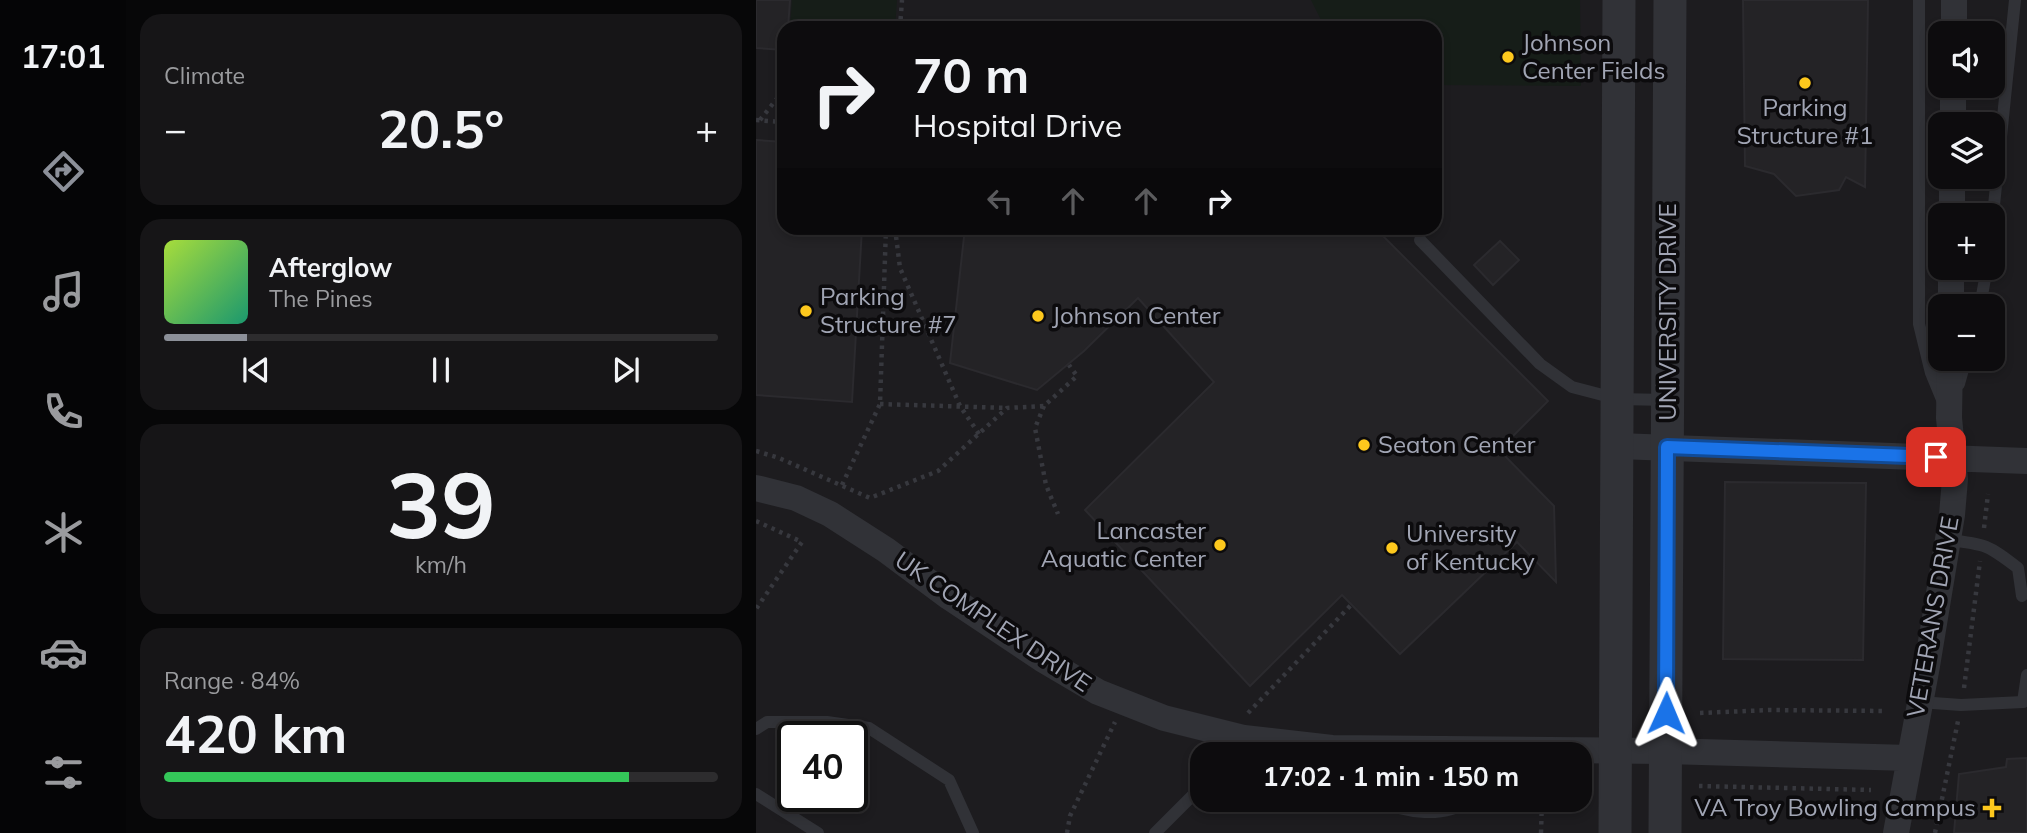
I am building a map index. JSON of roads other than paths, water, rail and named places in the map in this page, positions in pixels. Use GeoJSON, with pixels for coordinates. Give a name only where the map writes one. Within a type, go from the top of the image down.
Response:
{"type":"FeatureCollection","features":[{"type":"Feature","properties":{"kind":"street","name":"UNIVERSITY DRIVE"},"geometry":{"type":"LineString","coordinates":[[1615,833],[1619,0]]}},
{"type":"Feature","properties":{"kind":"street","name":"UNIVERSITY DRIVE"},"geometry":{"type":"LineString","coordinates":[[1665,833],[1670,0]]}},
{"type":"Feature","properties":{"kind":"street"},"geometry":{"type":"LineString","coordinates":[[1954,0],[1954,21]]}},
{"type":"Feature","properties":{"kind":"street","name":"VETERANS DRIVE"},"geometry":{"type":"LineString","coordinates":[[1896,833],[1948,540],[1955,479],[1949,418],[1950,371]]}},
{"type":"Feature","properties":{"kind":"street"},"geometry":{"type":"LineString","coordinates":[[1618,446],[2027,461]]}},
{"type":"Feature","properties":{"kind":"street","name":"UK COMPLEX DRIVE"},"geometry":{"type":"LineString","coordinates":[[756,488],[796,498],[830,514],[1042,659],[1098,692],[1222,742]]}},
{"type":"Feature","properties":{"kind":"street","name":"UK COMPLEX DRIVE"},"geometry":{"type":"LineString","coordinates":[[1592,751],[1909,758]]}},
{"type":"Feature","properties":{"kind":"lane"},"geometry":{"type":"LineString","coordinates":[[1919,0],[1919,324],[1931,373],[1949,418]]}},
{"type":"Feature","properties":{"kind":"lane"},"geometry":{"type":"LineString","coordinates":[[1994,203],[2015,0]]}},
{"type":"Feature","properties":{"kind":"lane"},"geometry":{"type":"LineString","coordinates":[[1420,240],[1540,364],[1572,387],[1618,399],[1667,400]]}},
{"type":"Feature","properties":{"kind":"lane"},"geometry":{"type":"LineString","coordinates":[[1949,418],[1963,371]]}},
{"type":"Feature","properties":{"kind":"lane"},"geometry":{"type":"LineString","coordinates":[[1948,540],[1990,547],[2018,568],[2022,597]]}},
{"type":"Feature","properties":{"kind":"lane"},"geometry":{"type":"LineString","coordinates":[[1919,702],[1961,705],[2023,702],[2027,675]]}},
{"type":"Feature","properties":{"kind":"lane"},"geometry":{"type":"LineString","coordinates":[[756,729],[767,722],[827,722],[869,728],[948,780],[973,833]]}},
{"type":"Feature","properties":{"kind":"lane"},"geometry":{"type":"LineString","coordinates":[[756,794],[818,833]]}},
{"type":"Feature","properties":{"kind":"lane"},"geometry":{"type":"LineString","coordinates":[[1155,833],[1190,798]]}},
{"type":"Feature","properties":{"kind":"place","name":"Johnson Center Fields"},"geometry":{"type":"Point","coordinates":[1508,57]}},
{"type":"Feature","properties":{"kind":"place","name":"Parking Structure #1"},"geometry":{"type":"Point","coordinates":[1805,83]}},
{"type":"Feature","properties":{"kind":"place","name":"Parking Structure #7"},"geometry":{"type":"Point","coordinates":[806,311]}},
{"type":"Feature","properties":{"kind":"place","name":"Johnson Center"},"geometry":{"type":"Point","coordinates":[1038,316]}},
{"type":"Feature","properties":{"kind":"place","name":"Seaton Center"},"geometry":{"type":"Point","coordinates":[1364,445]}},
{"type":"Feature","properties":{"kind":"place","name":"Lancaster Aquatic Center"},"geometry":{"type":"Point","coordinates":[1220,545]}},
{"type":"Feature","properties":{"kind":"place","name":"University of Kentucky"},"geometry":{"type":"Point","coordinates":[1392,548]}},
{"type":"Feature","properties":{"kind":"place","name":"VA Troy Bowling Campus"},"geometry":{"type":"Point","coordinates":[1992,808]}}]}
